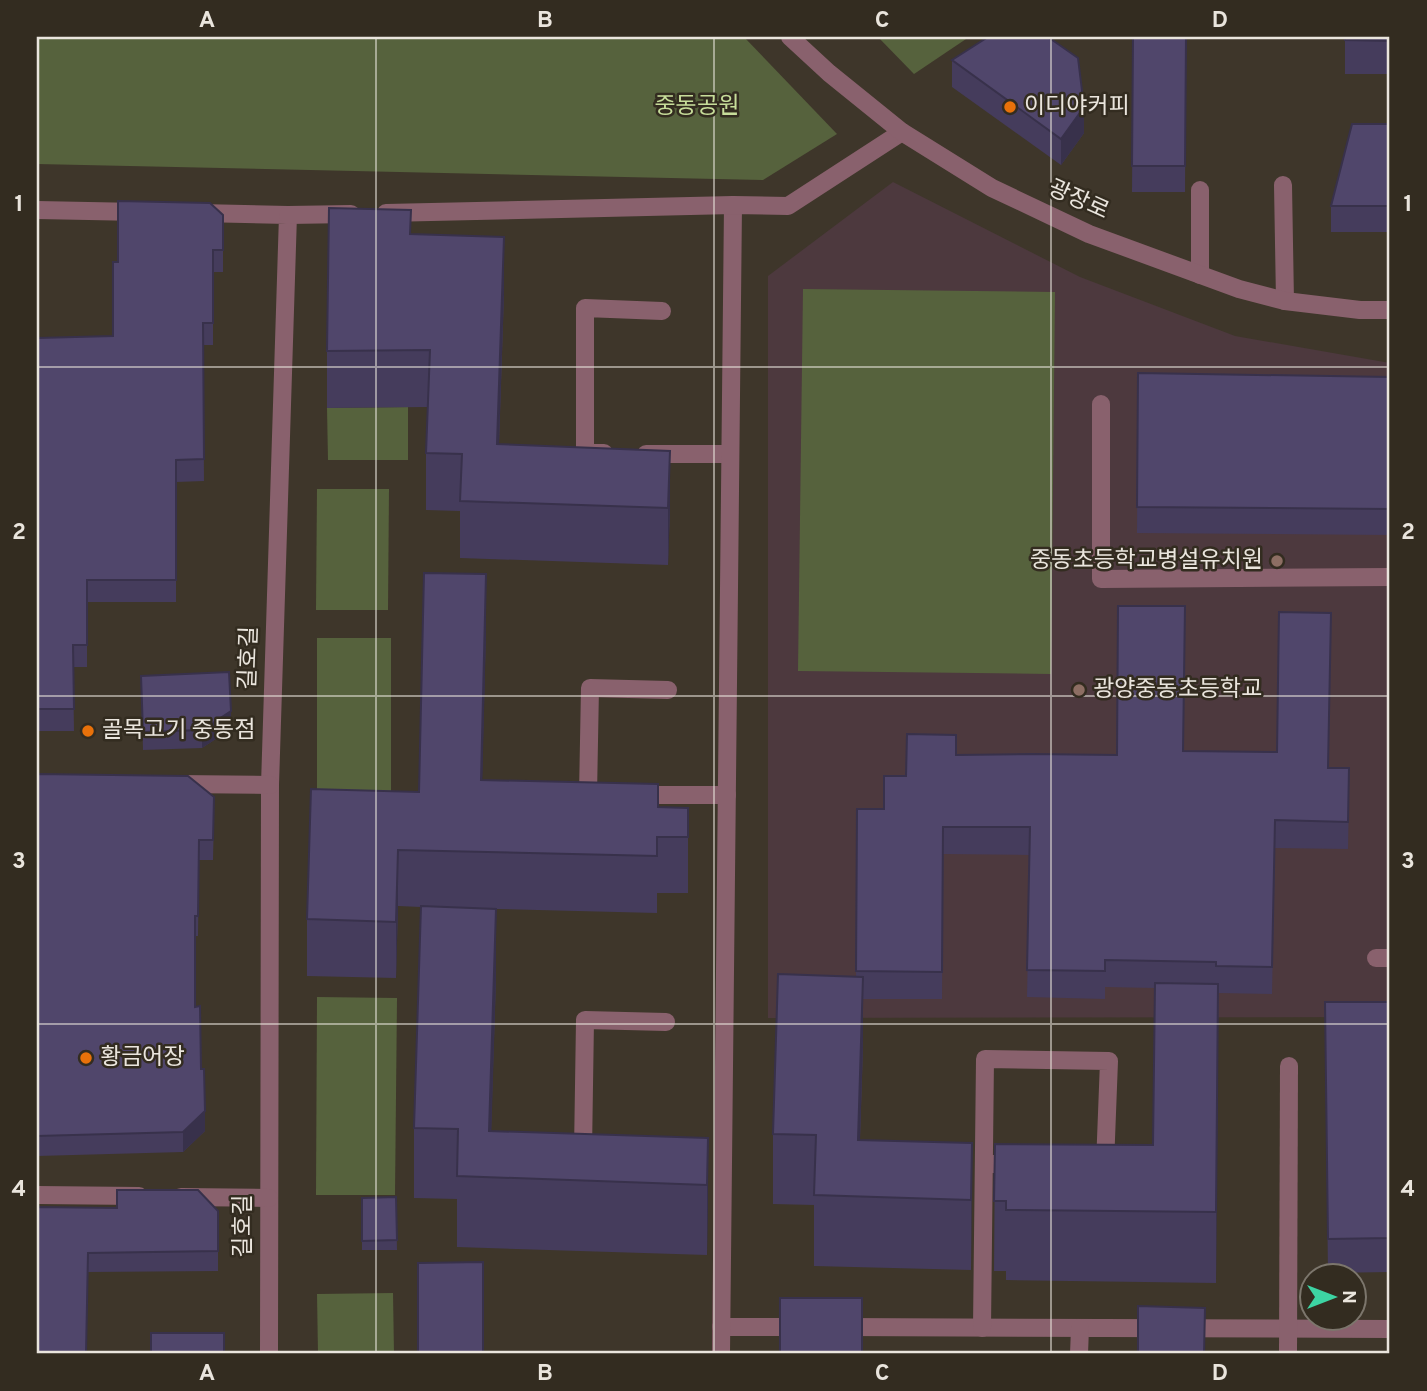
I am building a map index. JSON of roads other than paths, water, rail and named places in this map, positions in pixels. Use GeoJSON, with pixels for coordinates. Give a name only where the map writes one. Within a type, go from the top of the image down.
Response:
{"type":"FeatureCollection","features":[{"type":"Feature","properties":{"kind":"street","name":"광장로"},"geometry":{"type":"LineString","coordinates":[[790,37],[829,73],[902,132],[992,188],[1089,234],[1239,289],[1285,302],[1360,310],[1390,310]]}},
{"type":"Feature","properties":{"kind":"street"},"geometry":{"type":"LineString","coordinates":[[37,210],[288,215],[788,206],[902,132]]}},
{"type":"Feature","properties":{"kind":"street"},"geometry":{"type":"LineString","coordinates":[[1283,185],[1285,302]]}},
{"type":"Feature","properties":{"kind":"street"},"geometry":{"type":"LineString","coordinates":[[1200,190],[1200,275]]}},
{"type":"Feature","properties":{"kind":"street"},"geometry":{"type":"LineString","coordinates":[[721,1354],[716,1151],[727,794],[733,205]]}},
{"type":"Feature","properties":{"kind":"street","name":"길호길"},"geometry":{"type":"LineString","coordinates":[[269,1354],[270,785],[288,215]]}},
{"type":"Feature","properties":{"kind":"street"},"geometry":{"type":"LineString","coordinates":[[662,311],[585,308],[585,453],[730,454]]}},
{"type":"Feature","properties":{"kind":"street"},"geometry":{"type":"LineString","coordinates":[[1101,404],[1101,579],[1390,577]]}},
{"type":"Feature","properties":{"kind":"street"},"geometry":{"type":"LineString","coordinates":[[668,690],[590,688],[588,794],[727,794]]}},
{"type":"Feature","properties":{"kind":"street"},"geometry":{"type":"LineString","coordinates":[[160,784],[270,785]]}},
{"type":"Feature","properties":{"kind":"street"},"geometry":{"type":"LineString","coordinates":[[611,1151],[583,1151],[585,1020],[666,1022]]}},
{"type":"Feature","properties":{"kind":"street"},"geometry":{"type":"LineString","coordinates":[[982,1328],[985,1059],[1108,1061],[1106,1165],[1092,1165]]}},
{"type":"Feature","properties":{"kind":"street"},"geometry":{"type":"LineString","coordinates":[[1287,1354],[1289,1066]]}},
{"type":"Feature","properties":{"kind":"street"},"geometry":{"type":"LineString","coordinates":[[984,1164],[1038,1164]]}},
{"type":"Feature","properties":{"kind":"street"},"geometry":{"type":"LineString","coordinates":[[37,1195],[269,1198]]}},
{"type":"Feature","properties":{"kind":"street"},"geometry":{"type":"LineString","coordinates":[[722,1327],[1390,1329]]}},
{"type":"Feature","properties":{"kind":"street"},"geometry":{"type":"LineString","coordinates":[[1079,1354],[1080,1328]]}},
{"type":"Feature","properties":{"kind":"place","name":"이디야커피"},"geometry":{"type":"Point","coordinates":[1010,107]}},
{"type":"Feature","properties":{"kind":"place","name":"중동초등학교병설유치원"},"geometry":{"type":"Point","coordinates":[1277,561]}},
{"type":"Feature","properties":{"kind":"place","name":"광양중동초등학교"},"geometry":{"type":"Point","coordinates":[1079,690]}},
{"type":"Feature","properties":{"kind":"place","name":"골목고기 중동점"},"geometry":{"type":"Point","coordinates":[88,731]}},
{"type":"Feature","properties":{"kind":"place","name":"황금어장"},"geometry":{"type":"Point","coordinates":[86,1058]}},
{"type":"Feature","properties":{"kind":"park label","name":"중동공원"},"geometry":{"type":"Point","coordinates":[697,107]}}]}
